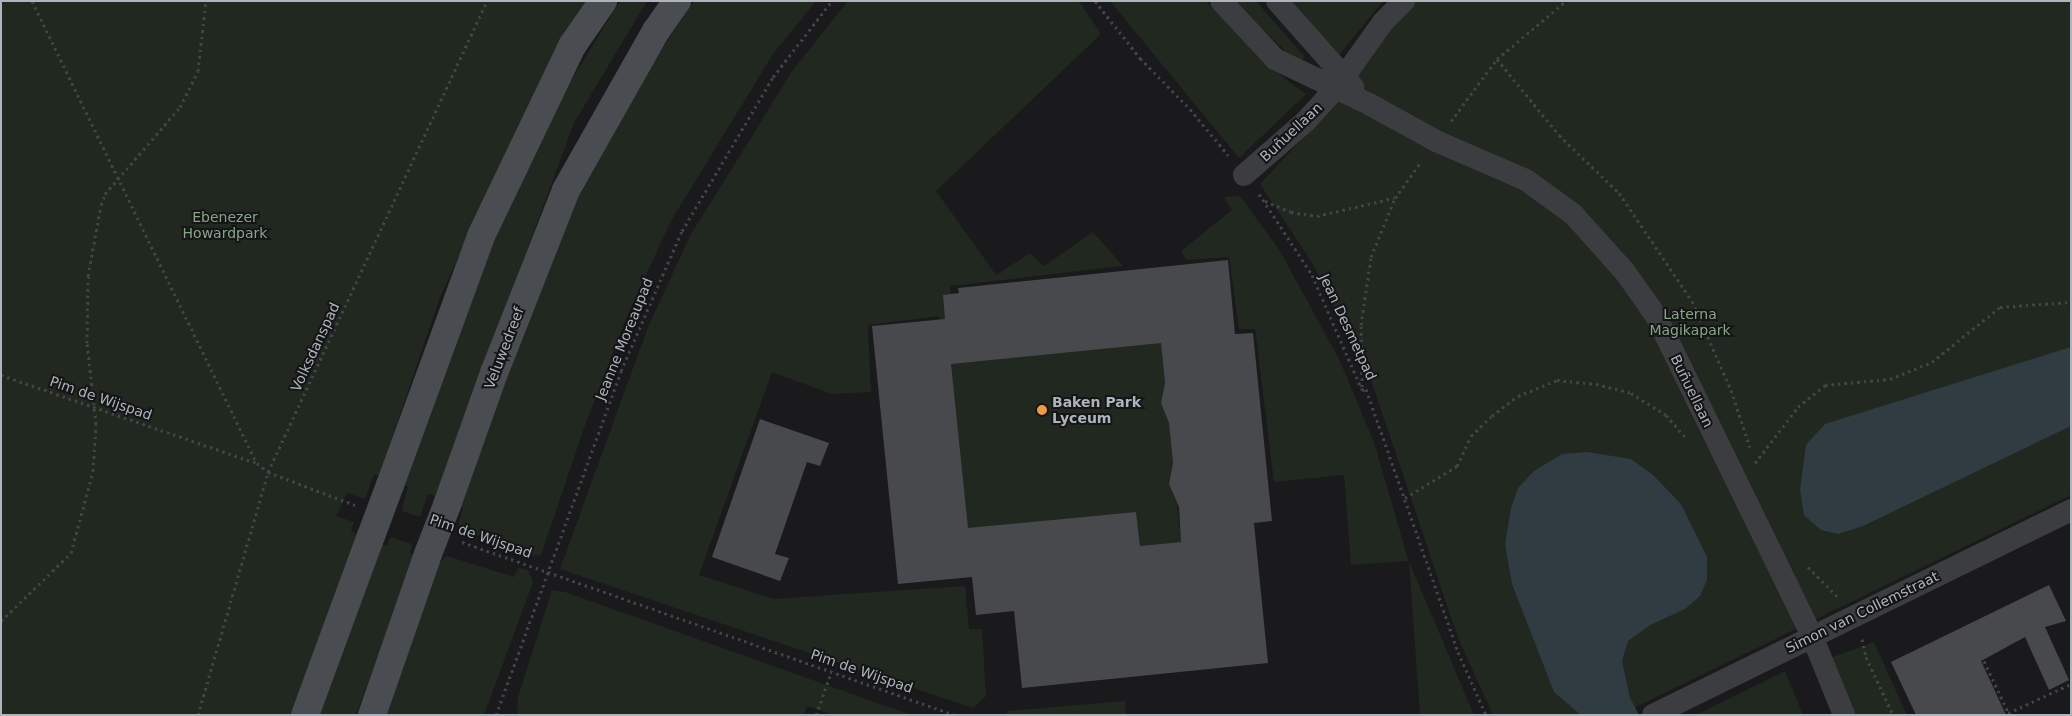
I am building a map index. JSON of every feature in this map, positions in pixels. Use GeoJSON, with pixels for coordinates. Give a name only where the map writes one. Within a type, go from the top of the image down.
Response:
{"type":"FeatureCollection","features":[{"type":"Feature","properties":{"kind":"main road"},"geometry":{"type":"LineString","coordinates":[[305,715],[481,236],[572,46],[603,1]]}},
{"type":"Feature","properties":{"kind":"main road","name":"Veluwedreef"},"geometry":{"type":"LineString","coordinates":[[372,715],[494,373],[566,190],[656,31],[677,1]]}},
{"type":"Feature","properties":{"kind":"street","name":"Buñuellaan"},"geometry":{"type":"LineString","coordinates":[[1221,1],[1275,59],[1340,82]]}},
{"type":"Feature","properties":{"kind":"street","name":"Buñuellaan"},"geometry":{"type":"LineString","coordinates":[[1277,1],[1340,82],[1369,104],[1436,141],[1526,180],[1574,214],[1625,272],[1656,316],[1812,636],[1844,715]]}},
{"type":"Feature","properties":{"kind":"street","name":"Buñuellaan"},"geometry":{"type":"LineString","coordinates":[[1244,175],[1306,121],[1340,82],[1383,22],[1404,1]]}},
{"type":"Feature","properties":{"kind":"street","name":"Simon van Collemstraat"},"geometry":{"type":"LineString","coordinates":[[1653,715],[2070,512]]}},
{"type":"Feature","properties":{"kind":"path"},"geometry":{"type":"LineString","coordinates":[[32,1],[257,463]]}},
{"type":"Feature","properties":{"kind":"path"},"geometry":{"type":"LineString","coordinates":[[1,621],[47,580],[72,553],[93,470],[95,408],[87,343],[88,276],[101,205],[105,194],[180,107],[194,78],[206,1]]}},
{"type":"Feature","properties":{"kind":"path","name":"Volksdanspad"},"geometry":{"type":"LineString","coordinates":[[198,715],[268,472],[487,1]]}},
{"type":"Feature","properties":{"kind":"path","name":"Jeanne Moreaupad"},"geometry":{"type":"LineString","coordinates":[[497,715],[621,371],[682,231],[773,77],[832,1]]}},
{"type":"Feature","properties":{"kind":"path","name":"Jean Desmetpad"},"geometry":{"type":"LineString","coordinates":[[1095,1],[1140,58],[1190,109],[1244,175],[1264,201],[1312,275],[1362,390],[1366,389],[1458,652],[1486,715]]}},
{"type":"Feature","properties":{"kind":"path"},"geometry":{"type":"LineString","coordinates":[[1362,390],[1361,324],[1371,256],[1395,198],[1497,59],[1566,1]]}},
{"type":"Feature","properties":{"kind":"path"},"geometry":{"type":"LineString","coordinates":[[1264,201],[1291,212],[1317,216],[1395,198]]}},
{"type":"Feature","properties":{"kind":"path"},"geometry":{"type":"LineString","coordinates":[[1755,463],[1798,407],[1825,385],[1890,379],[1932,362],[2000,306],[2071,302]]}},
{"type":"Feature","properties":{"kind":"path","name":"Pim de Wijspad"},"geometry":{"type":"LineString","coordinates":[[1,375],[257,463],[268,472],[359,506]]}},
{"type":"Feature","properties":{"kind":"path"},"geometry":{"type":"LineString","coordinates":[[1405,498],[1456,466],[1470,436],[1492,416],[1518,396],[1557,380],[1596,384],[1631,393],[1666,414],[1691,444]]}},
{"type":"Feature","properties":{"kind":"path","name":"Pim de Wijspad"},"geometry":{"type":"LineString","coordinates":[[458,540],[955,715]]}},
{"type":"Feature","properties":{"kind":"path"},"geometry":{"type":"LineString","coordinates":[[1984,661],[2008,714],[2071,684]]}},
{"type":"Feature","properties":{"kind":"path"},"geometry":{"type":"LineString","coordinates":[[816,715],[831,672]]}},
{"type":"Feature","properties":{"kind":"green space","name":"Ebenezer Howardpark"},"geometry":{"type":"Polygon","coordinates":[[[1,1],[589,1],[540,82],[439,300],[379,476],[374,474],[365,499],[347,493],[336,516],[354,522],[351,531],[358,535],[290,715],[1,715],[1,1]]]}},
{"type":"Feature","properties":{"kind":"green space"},"geometry":{"type":"Polygon","coordinates":[[[620,1],[647,1],[574,123],[436,496],[428,494],[420,517],[402,511],[408,487],[402,484],[491,244],[566,89],[620,1]]]}},
{"type":"Feature","properties":{"kind":"green space"},"geometry":{"type":"Polygon","coordinates":[[[694,1],[816,1],[773,54],[671,221],[627,316],[584,428],[541,555],[523,556],[526,549],[457,529],[463,509],[460,502],[500,384],[578,195],[638,85],[694,1]]]}},
{"type":"Feature","properties":{"kind":"green space"},"geometry":{"type":"Polygon","coordinates":[[[848,1],[1079,1],[1101,34],[936,191],[996,275],[1030,253],[1044,266],[1093,232],[1123,266],[950,286],[955,332],[1161,343],[1165,383],[1161,402],[1169,423],[1173,463],[1169,484],[1177,503],[1181,542],[1140,546],[1136,513],[965,540],[939,316],[868,325],[871,392],[832,394],[772,372],[699,575],[773,599],[965,586],[969,629],[982,629],[986,696],[973,708],[560,569],[648,327],[691,234],[793,70],[848,1]]]}},
{"type":"Feature","properties":{"kind":"green space"},"geometry":{"type":"Polygon","coordinates":[[[1110,1],[1205,1],[1285,79],[1306,94],[1239,158],[1110,1]]]}},
{"type":"Feature","properties":{"kind":"green space"},"geometry":{"type":"Polygon","coordinates":[[[1232,1],[1256,1],[1305,57],[1300,61],[1291,56],[1232,1]]]}},
{"type":"Feature","properties":{"kind":"green space"},"geometry":{"type":"Polygon","coordinates":[[[1285,1],[1383,1],[1339,55],[1285,1]]]}},
{"type":"Feature","properties":{"kind":"green space","name":"Laterna Magikapark"},"geometry":{"type":"Polygon","coordinates":[[[1406,1],[2071,1],[2071,495],[1619,715],[1493,715],[1458,638],[1369,374],[1311,261],[1260,184],[1337,102],[1406,1]]]}},
{"type":"Feature","properties":{"kind":"green space"},"geometry":{"type":"Polygon","coordinates":[[[1240,196],[1280,251],[1339,359],[1374,442],[1409,561],[1351,565],[1344,475],[1274,482],[1255,329],[1239,329],[1229,257],[1186,260],[1181,251],[1232,210],[1224,197],[1240,196]]]}},
{"type":"Feature","properties":{"kind":"green space"},"geometry":{"type":"Polygon","coordinates":[[[390,537],[412,544],[410,553],[415,555],[356,715],[319,715],[382,544],[387,546],[390,537]]]}},
{"type":"Feature","properties":{"kind":"green space"},"geometry":{"type":"Polygon","coordinates":[[[447,556],[514,577],[518,568],[528,570],[533,582],[484,715],[382,715],[437,565],[447,556]]]}},
{"type":"Feature","properties":{"kind":"green space"},"geometry":{"type":"Polygon","coordinates":[[[1409,561],[1474,715],[1420,715],[1409,561]]]}},
{"type":"Feature","properties":{"kind":"green space"},"geometry":{"type":"Polygon","coordinates":[[[552,590],[565,592],[911,715],[834,715],[807,706],[804,715],[517,715],[518,697],[552,590]]]}},
{"type":"Feature","properties":{"kind":"green space"},"geometry":{"type":"Polygon","coordinates":[[[1874,642],[1907,715],[1853,715],[1830,658],[1874,642]]]}},
{"type":"Feature","properties":{"kind":"green space"},"geometry":{"type":"Polygon","coordinates":[[[1785,671],[1803,715],[1696,715],[1785,671]]]}},
{"type":"Feature","properties":{"kind":"green space"},"geometry":{"type":"Polygon","coordinates":[[[1125,701],[1126,715],[1007,715],[1007,711],[1125,701]]]}},
{"type":"Feature","properties":{"kind":"shaded area"},"geometry":{"type":"Polygon","coordinates":[[[2071,347],[2071,426],[1863,526],[1838,534],[1821,530],[1804,515],[1800,490],[1806,445],[1825,424],[2071,347]]]}},
{"type":"Feature","properties":{"kind":"shaded area"},"geometry":{"type":"Polygon","coordinates":[[[1587,452],[1631,459],[1653,475],[1681,504],[1707,557],[1707,580],[1700,596],[1685,609],[1650,625],[1628,641],[1622,661],[1630,698],[1639,715],[1581,715],[1554,692],[1512,584],[1505,544],[1511,508],[1518,488],[1534,471],[1562,454],[1587,452]]]}},
{"type":"Feature","properties":{"kind":"building"},"geometry":{"type":"Polygon","coordinates":[[[1228,260],[1235,334],[1253,333],[1272,521],[1254,523],[1268,663],[1022,688],[1014,611],[976,615],[972,577],[898,584],[872,326],[945,319],[943,295],[959,293],[958,288],[1228,260]],[[1161,343],[951,364],[968,528],[1136,512],[1140,546],[1181,542],[1179,507],[1169,484],[1173,463],[1169,423],[1161,403],[1165,383],[1161,343]]]}},
{"type":"Feature","properties":{"kind":"building"},"geometry":{"type":"Polygon","coordinates":[[[760,419],[829,443],[820,466],[807,462],[775,554],[789,558],[780,581],[712,557],[760,419]]]}},
{"type":"Feature","properties":{"kind":"building"},"geometry":{"type":"Polygon","coordinates":[[[2049,585],[2066,621],[2045,627],[2069,680],[2049,690],[2025,637],[1981,661],[2006,715],[1916,715],[1891,662],[2049,585]]]}},
{"type":"Feature","properties":{"kind":"place","name":"Baken Park Lyceum"},"geometry":{"type":"Point","coordinates":[1042,410]}}]}
